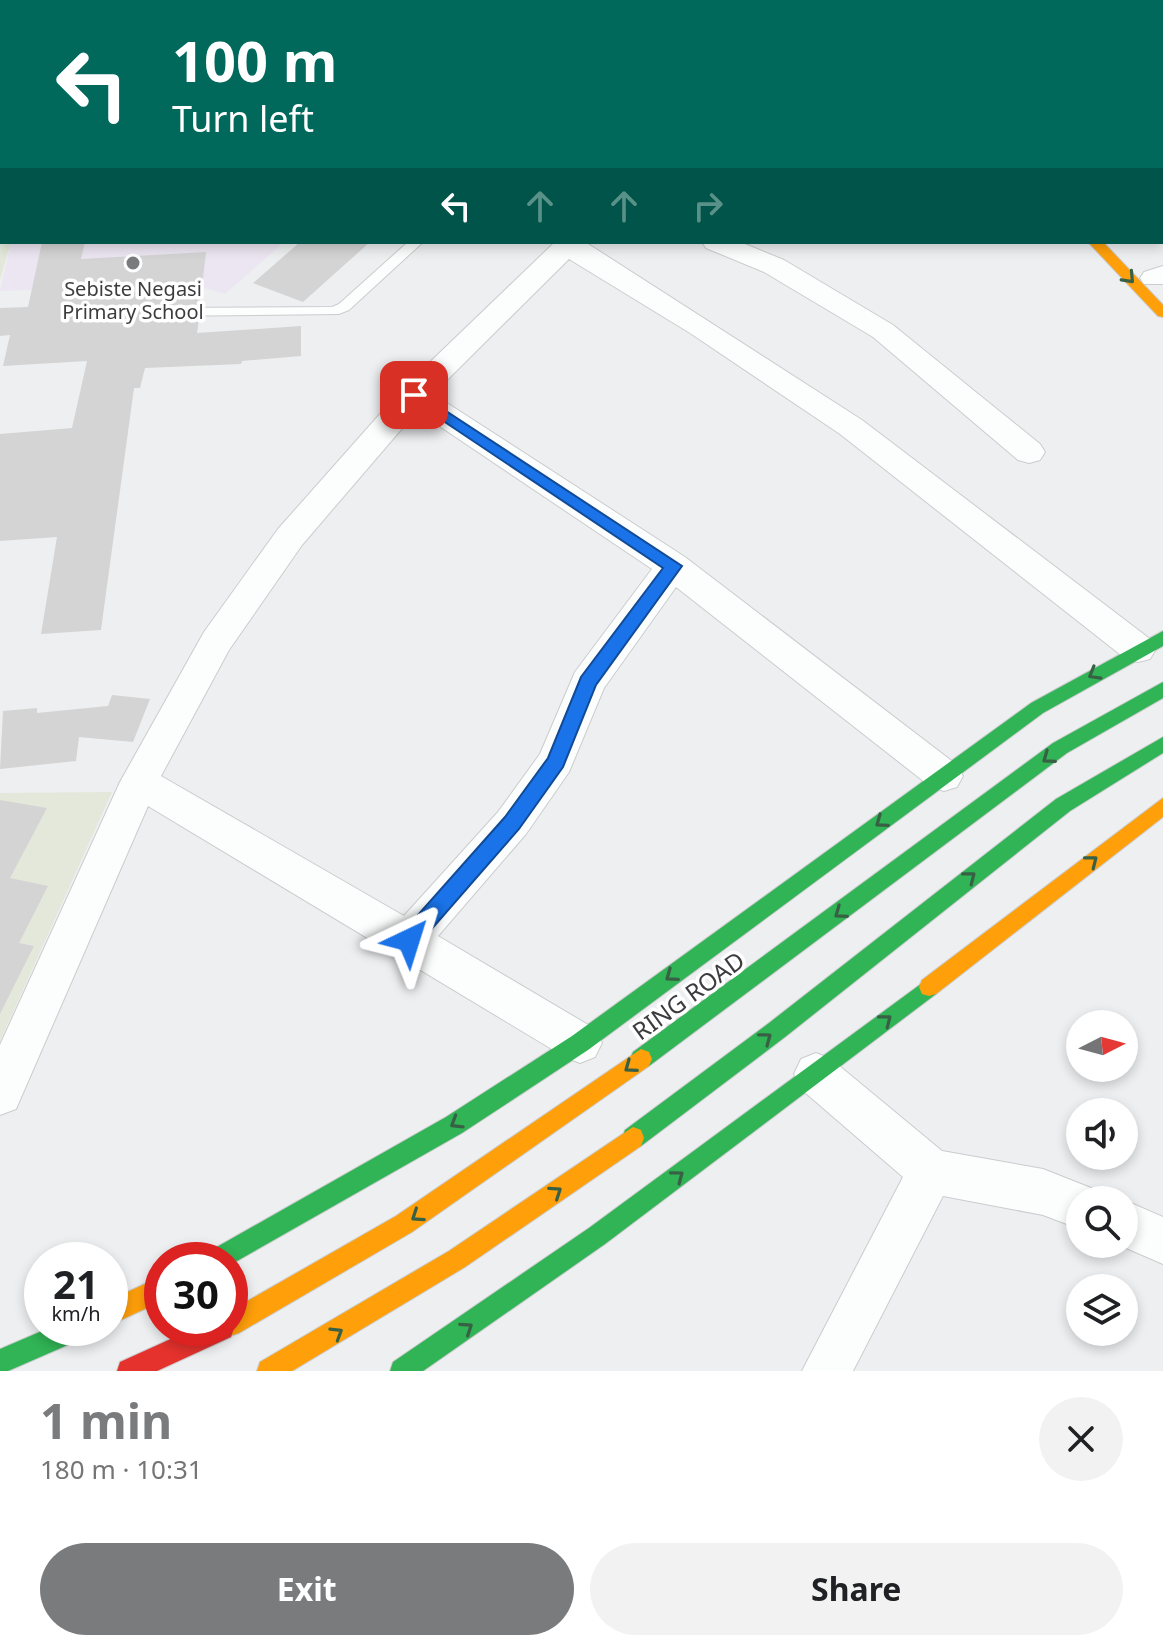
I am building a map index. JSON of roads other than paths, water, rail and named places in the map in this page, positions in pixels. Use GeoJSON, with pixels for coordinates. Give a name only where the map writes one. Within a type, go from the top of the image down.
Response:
{"type":"FeatureCollection","features":[{"type":"Feature","properties":{"kind":"main road"},"geometry":{"type":"LineString","coordinates":[[1097,244],[1163,313]]}},
{"type":"Feature","properties":{"kind":"main road"},"geometry":{"type":"LineString","coordinates":[[1121,244],[1160,280]]}},
{"type":"Feature","properties":{"kind":"main road"},"geometry":{"type":"LineString","coordinates":[[248,1242],[454,1125],[580,1043],[1037,708],[1150,644]]}},
{"type":"Feature","properties":{"kind":"main road","name":"RING ROAD"},"geometry":{"type":"LineString","coordinates":[[248,1314],[404,1224],[593,1095],[1060,748],[1163,689]]}},
{"type":"Feature","properties":{"kind":"main road"},"geometry":{"type":"LineString","coordinates":[[269,1371],[457,1259],[610,1155],[777,1030],[1063,805],[1163,744]]}},
{"type":"Feature","properties":{"kind":"main road"},"geometry":{"type":"LineString","coordinates":[[402,1371],[530,1286],[816,1074],[1163,806]]}},
{"type":"Feature","properties":{"kind":"main road"},"geometry":{"type":"LineString","coordinates":[[0,1362],[36,1346]]}},
{"type":"Feature","properties":{"kind":"main road"},"geometry":{"type":"LineString","coordinates":[[129,1371],[183,1346]]}},
{"type":"Feature","properties":{"kind":"street"},"geometry":{"type":"LineString","coordinates":[[0,1094],[139,782],[216,641],[290,537],[414,395],[569,244],[851,427],[1150,644]]}},
{"type":"Feature","properties":{"kind":"street"},"geometry":{"type":"LineString","coordinates":[[721,244],[774,266],[883,331],[979,414],[1029,452]]}},
{"type":"Feature","properties":{"kind":"street"},"geometry":{"type":"LineString","coordinates":[[414,395],[673,566],[944,776]]}},
{"type":"Feature","properties":{"kind":"street"},"geometry":{"type":"LineString","coordinates":[[409,940],[512,823],[556,761],[588,682],[673,566]]}},
{"type":"Feature","properties":{"kind":"street"},"geometry":{"type":"LineString","coordinates":[[139,782],[580,1043]]}},
{"type":"Feature","properties":{"kind":"street"},"geometry":{"type":"LineString","coordinates":[[816,1074],[931,1171],[1043,1192],[1066,1201]]}},
{"type":"Feature","properties":{"kind":"street"},"geometry":{"type":"LineString","coordinates":[[827,1371],[931,1171]]}},
{"type":"Feature","properties":{"kind":"street"},"geometry":{"type":"LineString","coordinates":[[1138,1229],[1163,1241]]}},
{"type":"Feature","properties":{"kind":"lane"},"geometry":{"type":"LineString","coordinates":[[154,312],[334,311],[344,307],[414,244]]}},
{"type":"Feature","properties":{"kind":"place","name":"Sebiste Negasi Primary School"},"geometry":{"type":"Point","coordinates":[133,263]}}]}
